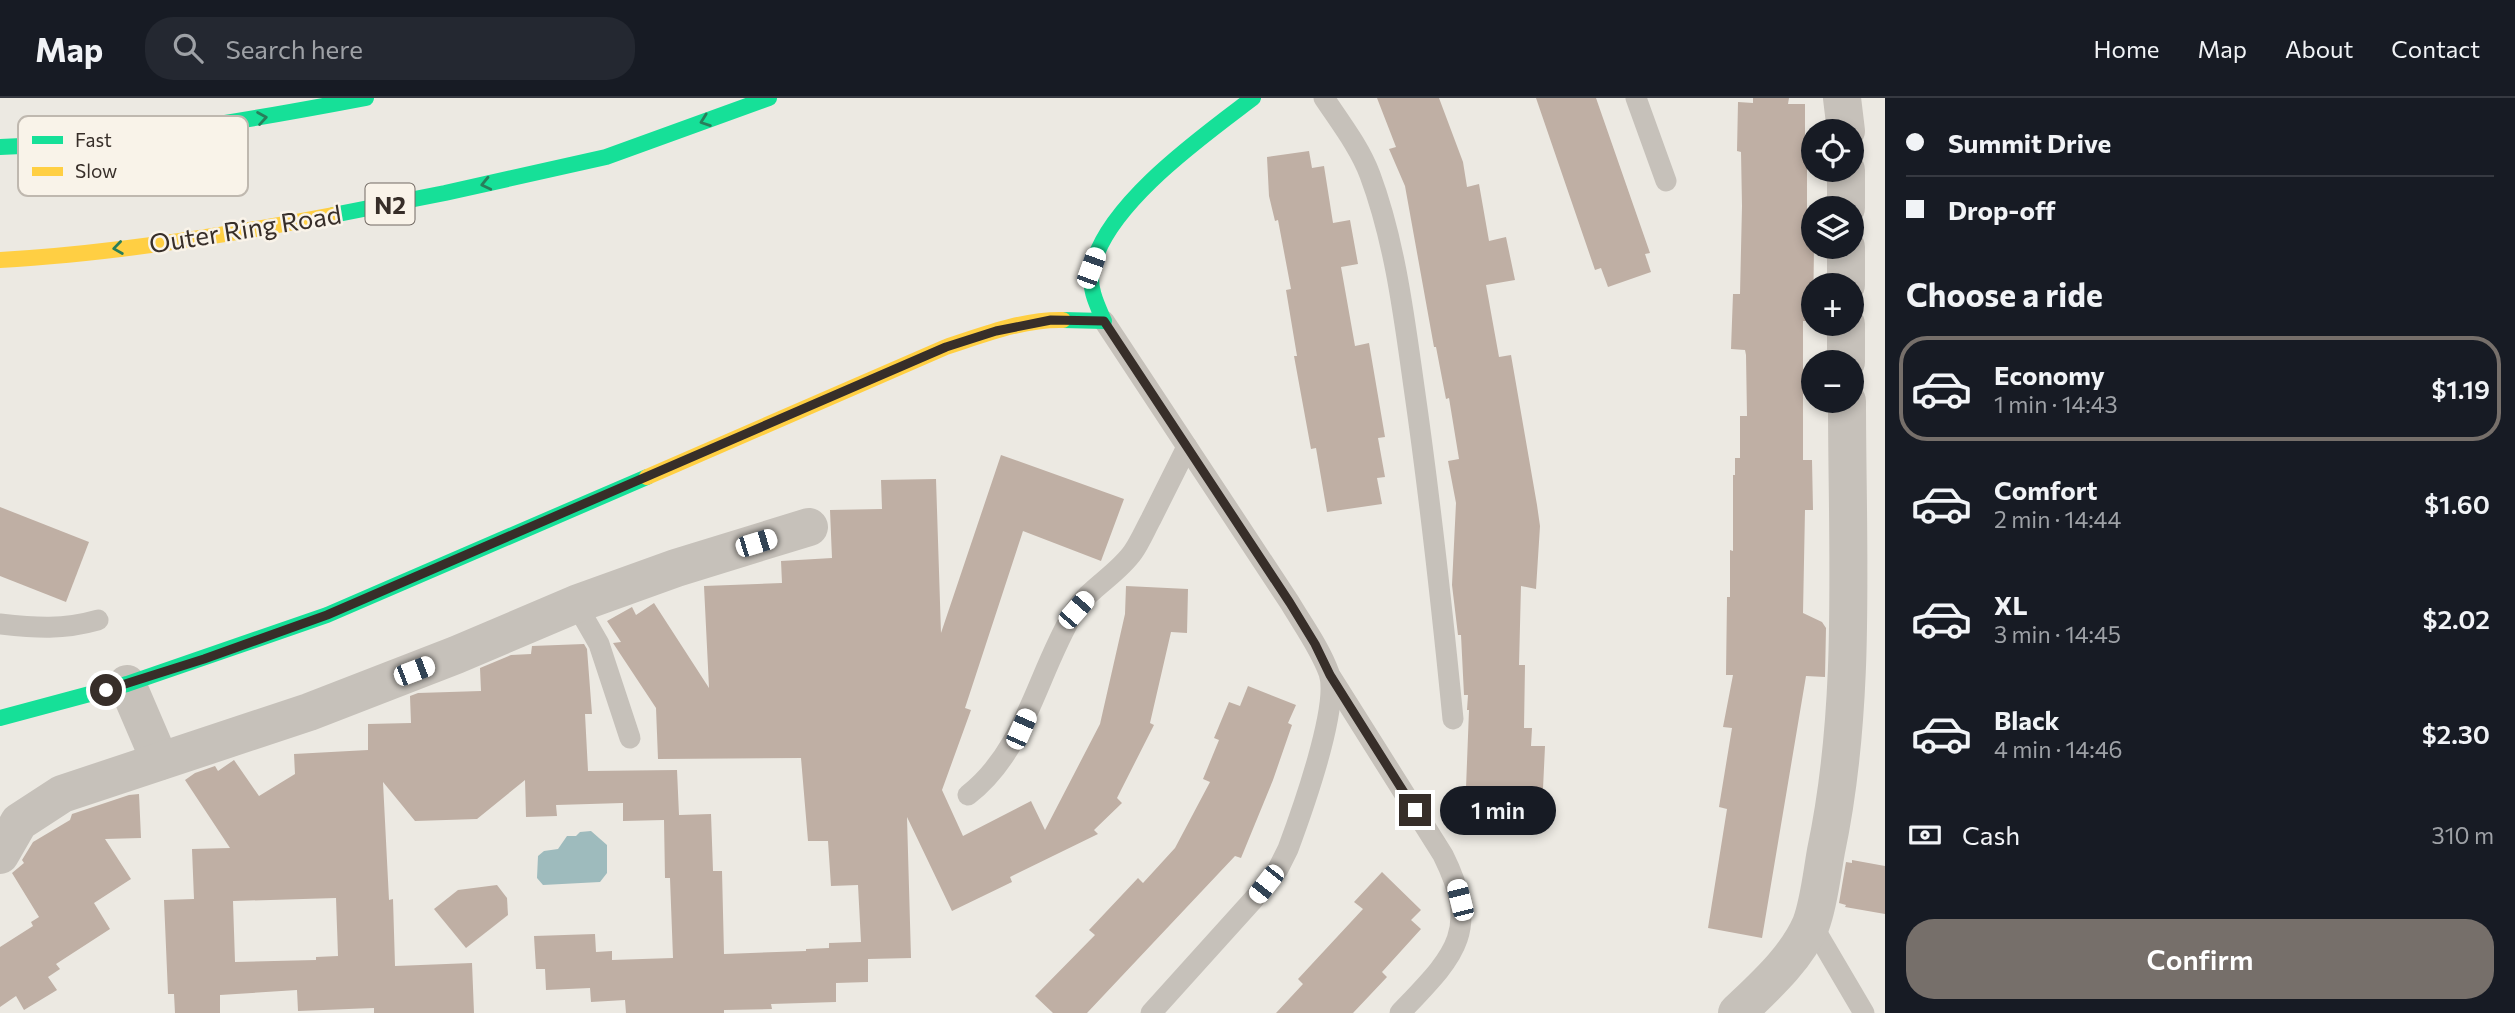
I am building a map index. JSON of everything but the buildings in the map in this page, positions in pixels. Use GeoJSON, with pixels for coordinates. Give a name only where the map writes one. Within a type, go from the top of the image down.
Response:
{"type":"FeatureCollection","features":[{"type":"Feature","properties":{"kind":"main road"},"geometry":{"type":"LineString","coordinates":[[248,120],[366,98]]}},
{"type":"Feature","properties":{"kind":"main road","name":"Outer Ring Road"},"geometry":{"type":"LineString","coordinates":[[0,260],[55,257],[263,228],[445,193],[606,157],[769,98]]}},
{"type":"Feature","properties":{"kind":"main road"},"geometry":{"type":"LineString","coordinates":[[0,718],[127,684],[327,615],[946,347],[996,331],[1051,320],[1104,321],[1093,297],[1091,268],[1102,239],[1119,216],[1148,187],[1253,98]]}},
{"type":"Feature","properties":{"kind":"main road"},"geometry":{"type":"LineString","coordinates":[[0,147],[18,146]]}},
{"type":"Feature","properties":{"kind":"street"},"geometry":{"type":"LineString","coordinates":[[1842,98],[1845,119]]}},
{"type":"Feature","properties":{"kind":"street"},"geometry":{"type":"LineString","coordinates":[[1737,1013],[1794,953],[1811,923],[1834,812],[1841,766],[1847,638],[1847,413]]}},
{"type":"Feature","properties":{"kind":"street"},"geometry":{"type":"LineString","coordinates":[[0,855],[19,822],[62,794],[309,712],[456,655],[576,604],[676,568],[809,527]]}},
{"type":"Feature","properties":{"kind":"street"},"geometry":{"type":"LineString","coordinates":[[127,684],[160,761]]}},
{"type":"Feature","properties":{"kind":"lane"},"geometry":{"type":"LineString","coordinates":[[1324,98],[1344,127],[1369,173],[1385,223],[1402,303],[1436,540],[1453,719]]}},
{"type":"Feature","properties":{"kind":"lane"},"geometry":{"type":"LineString","coordinates":[[1636,98],[1665,181]]}},
{"type":"Feature","properties":{"kind":"lane"},"geometry":{"type":"LineString","coordinates":[[1104,321],[1290,603],[1330,675],[1443,855],[1454,877],[1462,922],[1457,945],[1439,972],[1400,1013]]}},
{"type":"Feature","properties":{"kind":"lane"},"geometry":{"type":"LineString","coordinates":[[968,795],[988,780],[1021,729],[1059,639],[1076,610],[1135,550],[1187,447]]}},
{"type":"Feature","properties":{"kind":"lane"},"geometry":{"type":"LineString","coordinates":[[576,604],[600,645],[631,738]]}},
{"type":"Feature","properties":{"kind":"lane"},"geometry":{"type":"LineString","coordinates":[[0,624],[38,629],[70,628],[98,620]]}},
{"type":"Feature","properties":{"kind":"lane"},"geometry":{"type":"LineString","coordinates":[[1151,1013],[1253,900],[1283,859],[1297,824],[1329,717],[1330,675]]}},
{"type":"Feature","properties":{"kind":"lane"},"geometry":{"type":"LineString","coordinates":[[1811,923],[1864,1013]]}},
{"type":"Feature","properties":{"kind":"water"},"geometry":{"type":"Polygon","coordinates":[[[591,831],[607,845],[607,873],[600,882],[543,885],[537,878],[538,856],[544,851],[558,849],[567,836],[591,831]]]}},
{"type":"Feature","properties":{"kind":"traffic: fast"},"geometry":{"type":"LineString","coordinates":[[248,119],[366,98]]}},
{"type":"Feature","properties":{"kind":"traffic: fast"},"geometry":{"type":"LineString","coordinates":[[333,215],[606,157],[769,98]]}},
{"type":"Feature","properties":{"kind":"traffic: fast"},"geometry":{"type":"LineString","coordinates":[[1063,320],[1104,321],[1094,296],[1091,276],[1101,245],[1116,221],[1135,197],[1159,174],[1253,98]]}},
{"type":"Feature","properties":{"kind":"traffic: fast"},"geometry":{"type":"LineString","coordinates":[[0,147],[18,146]]}},
{"type":"Feature","properties":{"kind":"traffic: fast"},"geometry":{"type":"LineString","coordinates":[[0,718],[127,684],[327,615],[647,477]]}},
{"type":"Feature","properties":{"kind":"traffic: slow"},"geometry":{"type":"LineString","coordinates":[[0,260],[167,243],[333,215]]}},
{"type":"Feature","properties":{"kind":"traffic: slow"},"geometry":{"type":"LineString","coordinates":[[647,477],[946,347],[1018,325],[1063,320]]}},
{"type":"Feature","properties":{"kind":"route"},"geometry":{"type":"LineString","coordinates":[[106,690],[204,659],[327,615],[946,347],[996,331],[1051,320],[1104,321],[1290,603],[1330,675],[1415,810]]}}]}
